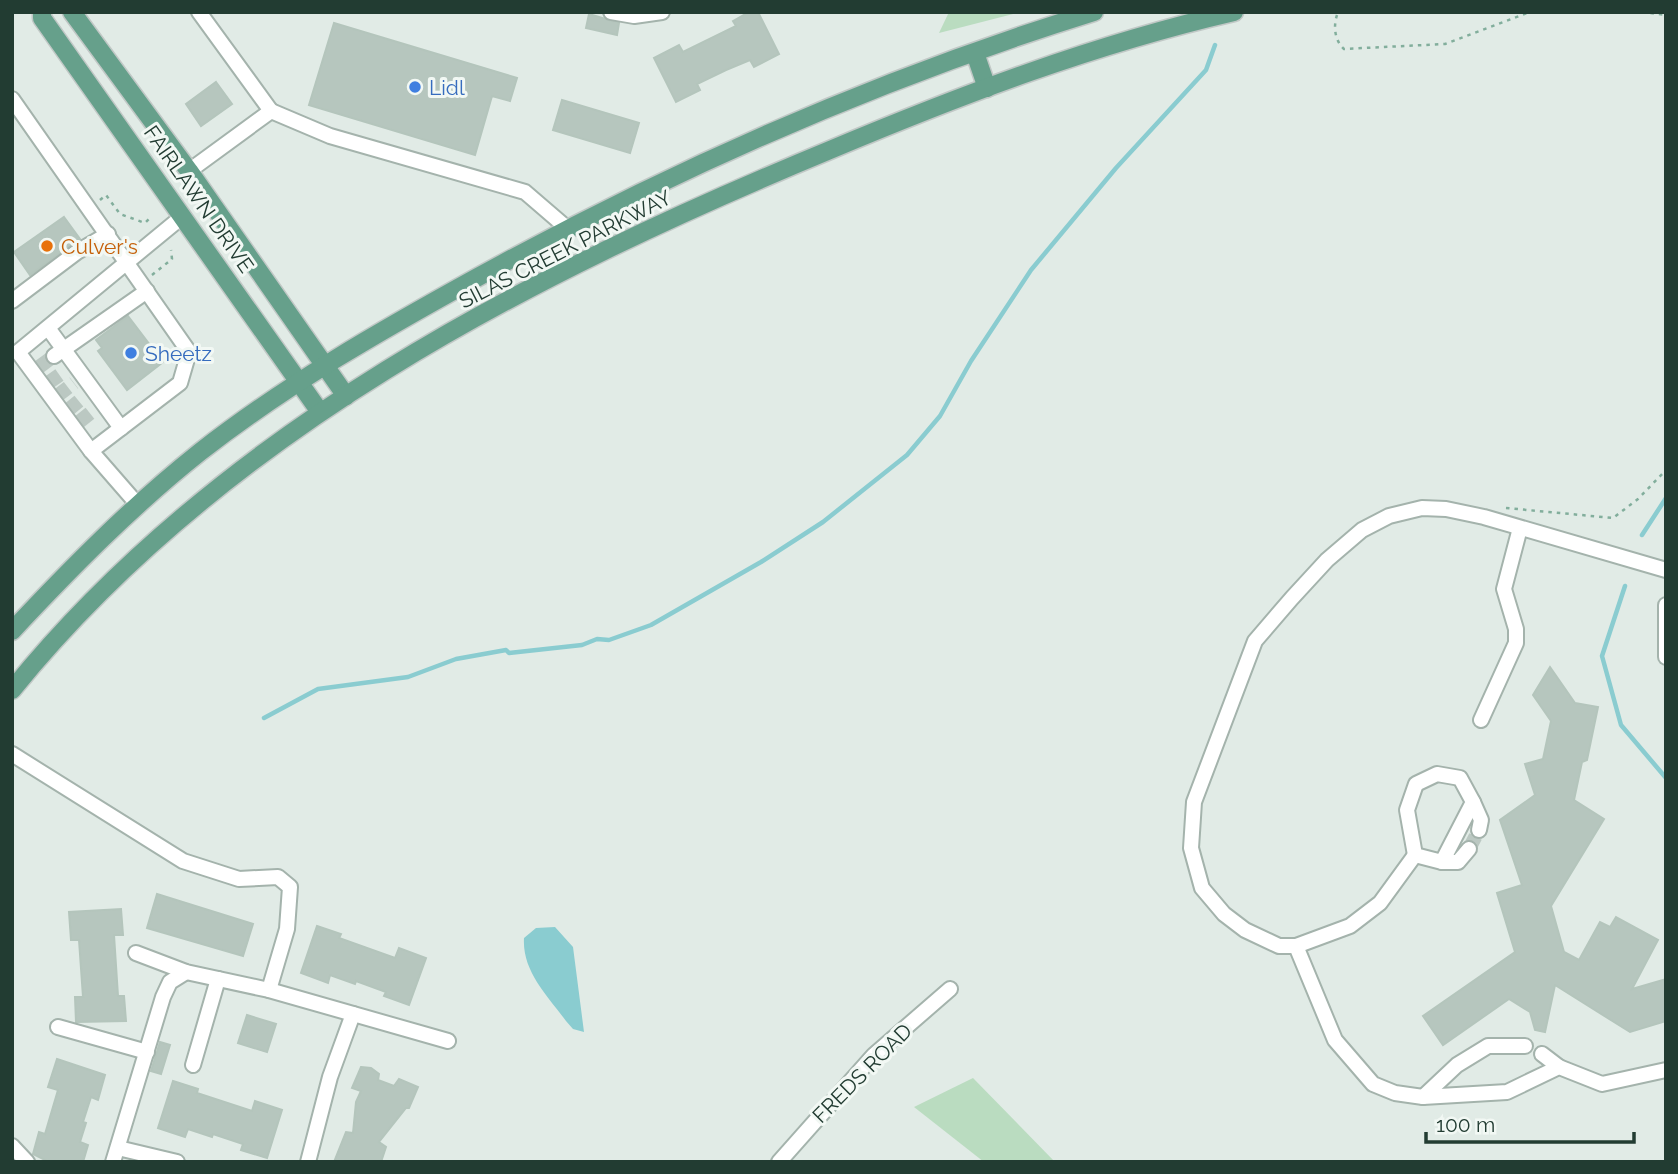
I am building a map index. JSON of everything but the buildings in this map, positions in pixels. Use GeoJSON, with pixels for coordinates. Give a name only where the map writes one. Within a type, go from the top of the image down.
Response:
{"type":"FeatureCollection","features":[{"type":"Feature","properties":{"kind":"main road","name":"FAIRLAWN DRIVE"},"geometry":{"type":"LineString","coordinates":[[42,12],[42,18],[320,412]]}},
{"type":"Feature","properties":{"kind":"main road","name":"FAIRLAWN DRIVE"},"geometry":{"type":"LineString","coordinates":[[72,12],[189,171],[326,363],[346,396]]}},
{"type":"Feature","properties":{"kind":"main road","name":"SILAS CREEK PARKWAY"},"geometry":{"type":"LineString","coordinates":[[12,631],[67,572],[138,505],[200,453],[326,363],[568,229],[751,141],[975,52],[1094,12]]}},
{"type":"Feature","properties":{"kind":"main road","name":"SILAS CREEK PARKWAY"},"geometry":{"type":"LineString","coordinates":[[12,690],[114,578],[172,525],[271,445],[446,335],[636,236],[746,184],[988,88],[1092,51],[1234,12]]}},
{"type":"Feature","properties":{"kind":"main road"},"geometry":{"type":"LineString","coordinates":[[975,52],[988,88]]}},
{"type":"Feature","properties":{"kind":"street"},"geometry":{"type":"LineString","coordinates":[[199,12],[271,111],[330,136],[525,192],[568,229]]}},
{"type":"Feature","properties":{"kind":"street"},"geometry":{"type":"LineString","coordinates":[[611,12],[634,16],[662,12]]}},
{"type":"Feature","properties":{"kind":"street"},"geometry":{"type":"LineString","coordinates":[[12,99],[128,264],[148,285],[189,352],[180,383],[91,451]]}},
{"type":"Feature","properties":{"kind":"street"},"geometry":{"type":"LineString","coordinates":[[189,171],[271,111]]}},
{"type":"Feature","properties":{"kind":"street"},"geometry":{"type":"LineString","coordinates":[[138,505],[91,451],[76,424],[36,370],[18,352],[183,216]]}},
{"type":"Feature","properties":{"kind":"street"},"geometry":{"type":"LineString","coordinates":[[12,300],[77,252],[89,248],[108,234]]}},
{"type":"Feature","properties":{"kind":"street"},"geometry":{"type":"LineString","coordinates":[[12,309],[82,258],[89,248]]}},
{"type":"Feature","properties":{"kind":"street"},"geometry":{"type":"LineString","coordinates":[[59,352],[148,285]]}},
{"type":"Feature","properties":{"kind":"street"},"geometry":{"type":"LineString","coordinates":[[48,328],[59,352],[88,394],[121,428]]}},
{"type":"Feature","properties":{"kind":"street"},"geometry":{"type":"LineString","coordinates":[[1479,830],[1481,820],[1460,778],[1437,774],[1416,784],[1407,810],[1415,855],[1380,903],[1350,926],[1296,946],[1279,946],[1245,930],[1224,914],[1202,888],[1191,849],[1194,802],[1255,641],[1327,560],[1363,530],[1389,516],[1422,508],[1446,509],[1666,570]]}},
{"type":"Feature","properties":{"kind":"street"},"geometry":{"type":"LineString","coordinates":[[1481,720],[1516,643],[1516,629],[1504,589],[1520,528]]}},
{"type":"Feature","properties":{"kind":"street"},"geometry":{"type":"LineString","coordinates":[[1666,605],[1666,657]]}},
{"type":"Feature","properties":{"kind":"street"},"geometry":{"type":"LineString","coordinates":[[12,754],[183,861],[239,879],[278,877],[290,887],[287,929],[269,990]]}},
{"type":"Feature","properties":{"kind":"street"},"geometry":{"type":"LineString","coordinates":[[1443,862],[1473,802]]}},
{"type":"Feature","properties":{"kind":"street"},"geometry":{"type":"LineString","coordinates":[[1415,855],[1443,862],[1458,862],[1469,849]]}},
{"type":"Feature","properties":{"kind":"street"},"geometry":{"type":"LineString","coordinates":[[1296,946],[1335,1040],[1373,1084],[1395,1093],[1423,1097],[1507,1092],[1559,1067]]}},
{"type":"Feature","properties":{"kind":"street"},"geometry":{"type":"LineString","coordinates":[[135,953],[186,972],[269,990],[448,1041]]}},
{"type":"Feature","properties":{"kind":"street"},"geometry":{"type":"LineString","coordinates":[[177,1162],[115,1155],[163,997],[170,982],[186,972]]}},
{"type":"Feature","properties":{"kind":"street"},"geometry":{"type":"LineString","coordinates":[[193,1065],[218,979]]}},
{"type":"Feature","properties":{"kind":"street","name":"FREDS ROAD"},"geometry":{"type":"LineString","coordinates":[[779,1162],[874,1055],[950,989]]}},
{"type":"Feature","properties":{"kind":"street"},"geometry":{"type":"LineString","coordinates":[[308,1162],[330,1077],[353,1014]]}},
{"type":"Feature","properties":{"kind":"street"},"geometry":{"type":"LineString","coordinates":[[58,1027],[147,1052]]}},
{"type":"Feature","properties":{"kind":"street"},"geometry":{"type":"LineString","coordinates":[[1423,1097],[1457,1065],[1488,1046],[1525,1046]]}},
{"type":"Feature","properties":{"kind":"street"},"geometry":{"type":"LineString","coordinates":[[1542,1054],[1559,1067],[1602,1084],[1666,1070]]}},
{"type":"Feature","properties":{"kind":"street"},"geometry":{"type":"LineString","coordinates":[[12,1146],[27,1162]]}},
{"type":"Feature","properties":{"kind":"path"},"geometry":{"type":"LineString","coordinates":[[1337,15],[1335,32],[1338,44],[1344,49],[1444,44],[1530,12]]}},
{"type":"Feature","properties":{"kind":"path"},"geometry":{"type":"LineString","coordinates":[[1642,12],[1666,15]]}},
{"type":"Feature","properties":{"kind":"path"},"geometry":{"type":"LineString","coordinates":[[98,201],[106,195],[120,214],[145,223],[149,219]]}},
{"type":"Feature","properties":{"kind":"path"},"geometry":{"type":"LineString","coordinates":[[148,285],[172,259],[171,250]]}},
{"type":"Feature","properties":{"kind":"path"},"geometry":{"type":"LineString","coordinates":[[1499,508],[1530,508],[1589,518],[1613,518],[1638,499],[1666,470]]}},
{"type":"Feature","properties":{"kind":"green space"},"geometry":{"type":"Polygon","coordinates":[[[949,12],[1021,12],[939,33],[949,12]]]}},
{"type":"Feature","properties":{"kind":"green space"},"geometry":{"type":"Polygon","coordinates":[[[973,1078],[1055,1162],[984,1162],[914,1107],[973,1078]]]}},
{"type":"Feature","properties":{"kind":"water"},"geometry":{"type":"Polygon","coordinates":[[[555,927],[573,947],[584,1032],[573,1029],[566,1021],[537,982],[527,961],[524,938],[536,928],[555,927]]]}},
{"type":"Feature","properties":{"kind":"waterway"},"geometry":{"type":"LineString","coordinates":[[264,718],[318,689],[408,677],[456,659],[506,650],[509,653],[582,645],[597,639],[609,640],[651,625],[761,562],[823,522],[907,455],[940,416],[971,361],[1031,270],[1116,168],[1206,70],[1215,45]]}},
{"type":"Feature","properties":{"kind":"waterway"},"geometry":{"type":"LineString","coordinates":[[1642,535],[1666,498]]}},
{"type":"Feature","properties":{"kind":"waterway"},"geometry":{"type":"LineString","coordinates":[[1625,586],[1602,656],[1621,725],[1666,778]]}},
{"type":"Feature","properties":{"kind":"tunnel"},"geometry":{"type":"LineString","coordinates":[[39,367],[54,356]]}},
{"type":"Feature","properties":{"kind":"tunnel"},"geometry":{"type":"LineString","coordinates":[[48,383],[65,371]]}},
{"type":"Feature","properties":{"kind":"tunnel"},"geometry":{"type":"LineString","coordinates":[[57,396],[74,383]]}},
{"type":"Feature","properties":{"kind":"tunnel"},"geometry":{"type":"LineString","coordinates":[[68,410],[84,397]]}},
{"type":"Feature","properties":{"kind":"tunnel"},"geometry":{"type":"LineString","coordinates":[[79,422],[94,410]]}},
{"type":"Feature","properties":{"kind":"tunnel"},"geometry":{"type":"LineString","coordinates":[[1469,849],[1479,830]]}},
{"type":"Feature","properties":{"kind":"place","name":"Lidl"},"geometry":{"type":"Point","coordinates":[415,87]}},
{"type":"Feature","properties":{"kind":"place","name":"Culver's"},"geometry":{"type":"Point","coordinates":[47,246]}},
{"type":"Feature","properties":{"kind":"place","name":"Sheetz"},"geometry":{"type":"Point","coordinates":[131,353]}}]}
